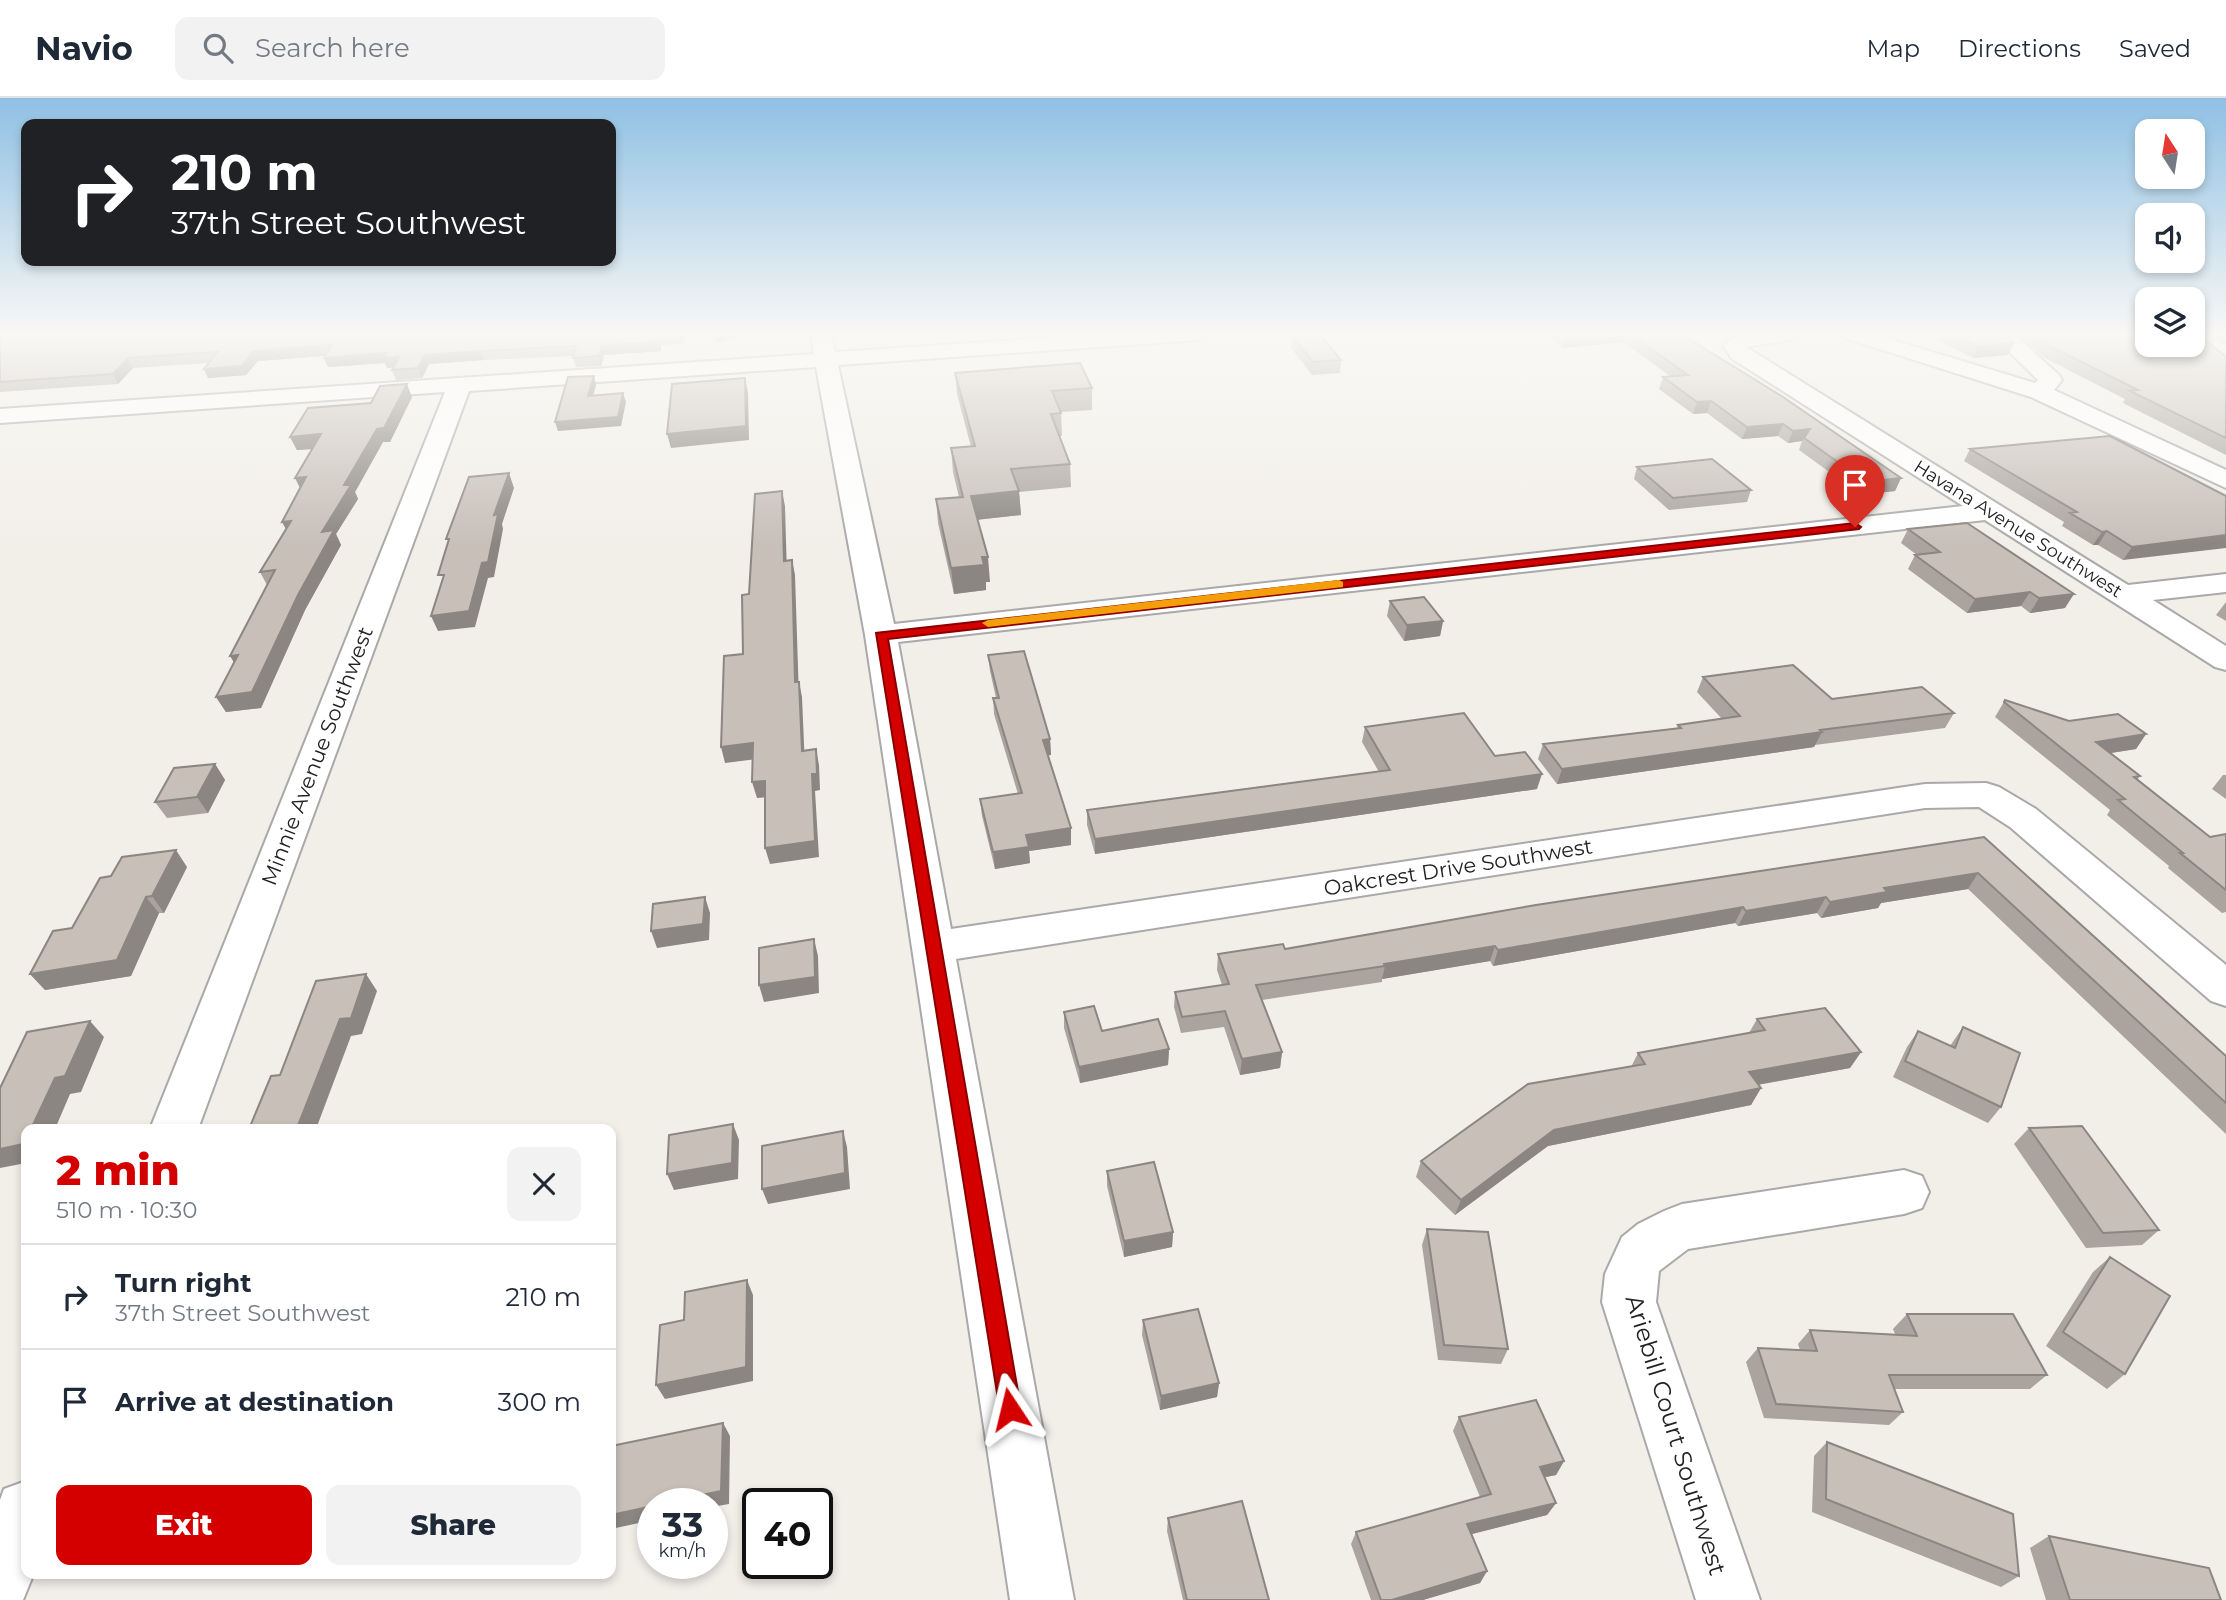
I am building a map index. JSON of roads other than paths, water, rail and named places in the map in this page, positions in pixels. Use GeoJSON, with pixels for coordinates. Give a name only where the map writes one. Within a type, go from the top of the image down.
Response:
{"type":"FeatureCollection","features":[{"type":"Feature","properties":{"kind":"street"},"geometry":{"type":"LineString","coordinates":[[0,415],[162,404]]}},
{"type":"Feature","properties":{"kind":"street","name":"Minnie Avenue Southwest"},"geometry":{"type":"LineString","coordinates":[[176,1124],[452,404]]}},
{"type":"Feature","properties":{"kind":"street"},"geometry":{"type":"LineString","coordinates":[[835,404],[881,635],[1042,1600]]}},
{"type":"Feature","properties":{"kind":"street","name":"Havana Avenue Southwest"},"geometry":{"type":"LineString","coordinates":[[1820,404],[2226,660]]}},
{"type":"Feature","properties":{"kind":"street"},"geometry":{"type":"LineString","coordinates":[[2065,404],[2115,425],[2226,480]]}},
{"type":"Feature","properties":{"kind":"street"},"geometry":{"type":"LineString","coordinates":[[881,635],[1991,511]]}},
{"type":"Feature","properties":{"kind":"street"},"geometry":{"type":"LineString","coordinates":[[2123,595],[2226,583]]}},
{"type":"Feature","properties":{"kind":"street","name":"Oakcrest Drive Southwest"},"geometry":{"type":"LineString","coordinates":[[931,947],[1925,796],[1986,795],[2023,818],[2226,989]]}},
{"type":"Feature","properties":{"kind":"street","name":"Ariebill Court Southwest"},"geometry":{"type":"LineString","coordinates":[[1728,1600],[1629,1302],[1630,1272],[1641,1252],[1659,1238],[1682,1227],[1904,1192]]}},
{"type":"Feature","properties":{"kind":"street"},"geometry":{"type":"LineString","coordinates":[[0,1579],[21,1524]]}}]}
